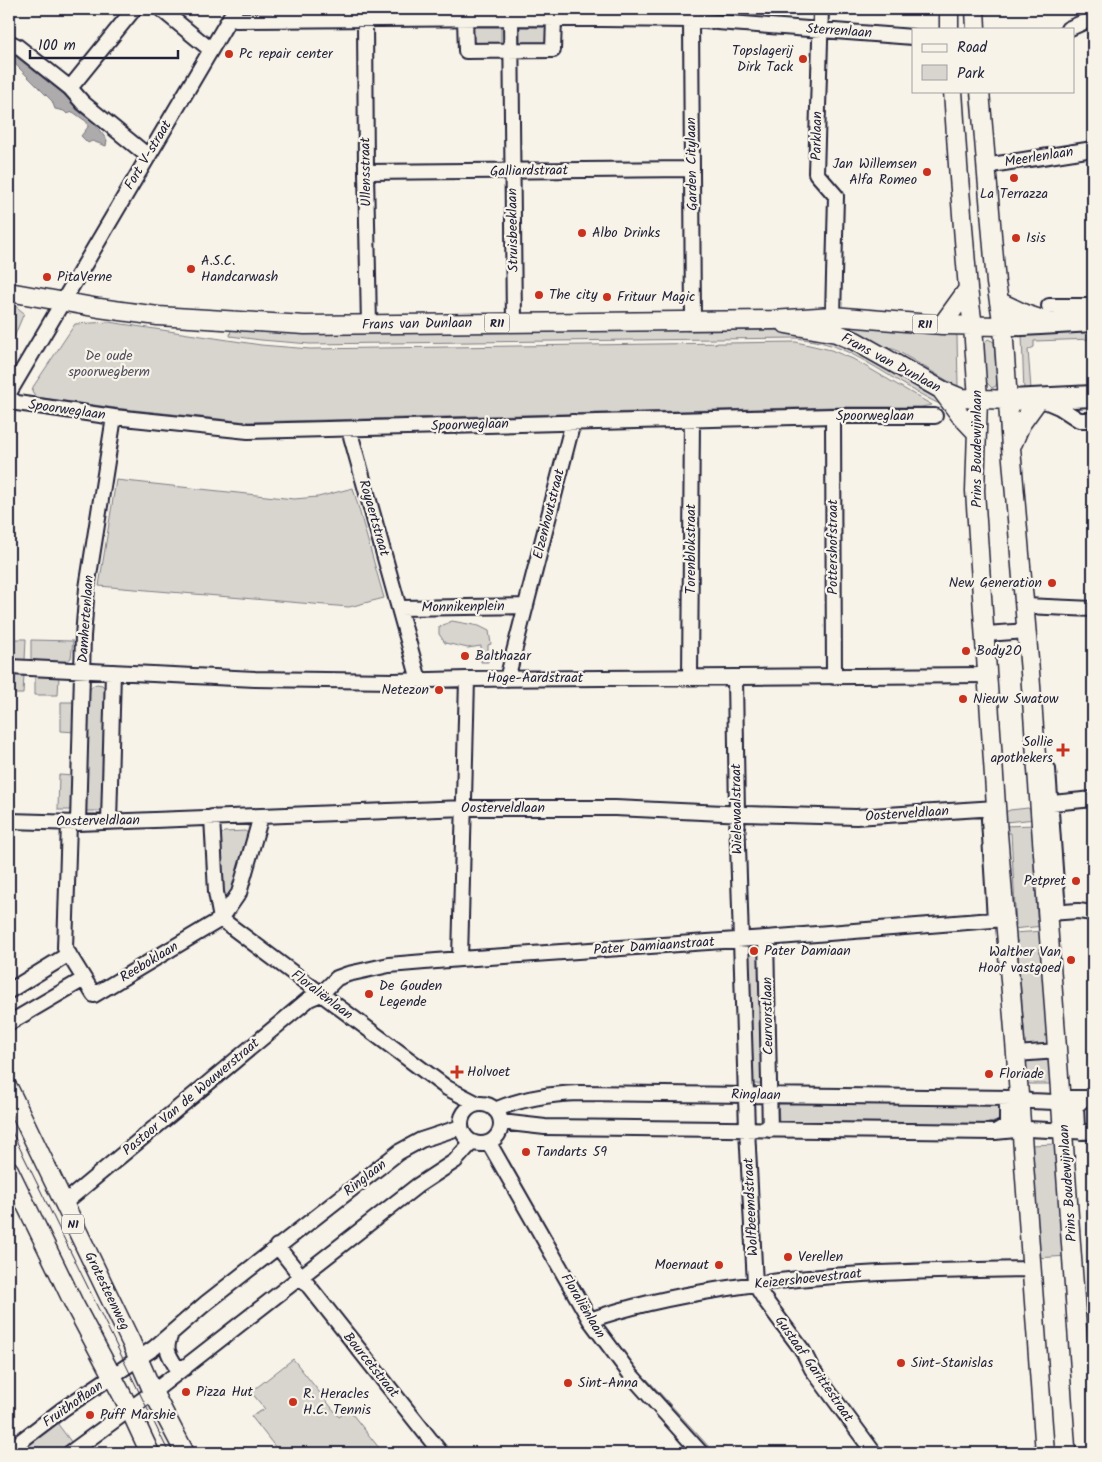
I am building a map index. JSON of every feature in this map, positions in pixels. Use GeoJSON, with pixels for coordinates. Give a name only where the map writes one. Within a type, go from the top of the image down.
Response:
{"type":"FeatureCollection","features":[{"type":"Feature","properties":{"kind":"highway","name":"R11"},"geometry":{"type":"LineString","coordinates":[[1003,326],[1049,314],[1093,321]]}},
{"type":"Feature","properties":{"kind":"highway","name":"R11"},"geometry":{"type":"LineString","coordinates":[[1009,400],[1093,396]]}},
{"type":"Feature","properties":{"kind":"main road"},"geometry":{"type":"LineString","coordinates":[[949,9],[949,28]]}},
{"type":"Feature","properties":{"kind":"main road"},"geometry":{"type":"LineString","coordinates":[[975,9],[976,28]]}},
{"type":"Feature","properties":{"kind":"main road","name":"Prins Boudewijnlaan"},"geometry":{"type":"LineString","coordinates":[[953,92],[978,400],[974,480],[986,634],[1000,920],[1016,1054],[1011,1098],[1021,1129],[1045,1453]]}},
{"type":"Feature","properties":{"kind":"main road","name":"Prins Boudewijnlaan"},"geometry":{"type":"LineString","coordinates":[[980,92],[996,282],[1003,326],[1024,606],[1045,803],[1054,913],[1061,1100],[1079,1132],[1086,1453]]}},
{"type":"Feature","properties":{"kind":"main road"},"geometry":{"type":"LineString","coordinates":[[942,325],[968,288]]}},
{"type":"Feature","properties":{"kind":"main road","name":"R11"},"geometry":{"type":"LineString","coordinates":[[9,292],[62,301]]}},
{"type":"Feature","properties":{"kind":"main road","name":"Frans van Dunlaan"},"geometry":{"type":"LineString","coordinates":[[62,301],[148,314],[305,326],[773,320],[833,316],[942,325],[1003,326]]}},
{"type":"Feature","properties":{"kind":"main road"},"geometry":{"type":"LineString","coordinates":[[1000,302],[1025,314],[1049,314]]}},
{"type":"Feature","properties":{"kind":"main road","name":"Frans van Dunlaan"},"geometry":{"type":"LineString","coordinates":[[773,320],[836,334],[855,341],[942,390],[961,398],[1009,400]]}},
{"type":"Feature","properties":{"kind":"main road"},"geometry":{"type":"LineString","coordinates":[[942,390],[960,415],[977,433]]}},
{"type":"Feature","properties":{"kind":"main road"},"geometry":{"type":"LineString","coordinates":[[1011,448],[1021,424],[1039,399]]}},
{"type":"Feature","properties":{"kind":"main road","name":"Grotesteenweg"},"geometry":{"type":"LineString","coordinates":[[9,1090],[139,1358]]}},
{"type":"Feature","properties":{"kind":"main road","name":"N1"},"geometry":{"type":"LineString","coordinates":[[9,1170],[74,1304],[113,1376],[150,1453]]}},
{"type":"Feature","properties":{"kind":"main road","name":"N1"},"geometry":{"type":"LineString","coordinates":[[139,1358],[185,1453]]}},
{"type":"Feature","properties":{"kind":"street"},"geometry":{"type":"LineString","coordinates":[[70,88],[134,9]]}},
{"type":"Feature","properties":{"kind":"street"},"geometry":{"type":"LineString","coordinates":[[161,9],[211,50]]}},
{"type":"Feature","properties":{"kind":"street","name":"Parklaan"},"geometry":{"type":"LineString","coordinates":[[821,9],[816,173],[836,196],[833,316]]}},
{"type":"Feature","properties":{"kind":"street","name":"Fort V-straat"},"geometry":{"type":"LineString","coordinates":[[9,393],[233,13]]}},
{"type":"Feature","properties":{"kind":"street","name":"Sterrenlaan"},"geometry":{"type":"LineString","coordinates":[[233,13],[236,20],[554,18],[692,14],[819,30],[912,37]]}},
{"type":"Feature","properties":{"kind":"street","name":"Garden Citylaan"},"geometry":{"type":"LineString","coordinates":[[692,14],[693,321]]}},
{"type":"Feature","properties":{"kind":"street"},"geometry":{"type":"LineString","coordinates":[[465,18],[466,51],[511,51],[553,50],[554,18]]}},
{"type":"Feature","properties":{"kind":"street","name":"Struisbeeklaan"},"geometry":{"type":"LineString","coordinates":[[511,18],[514,323]]}},
{"type":"Feature","properties":{"kind":"street"},"geometry":{"type":"LineString","coordinates":[[1070,28],[1093,18]]}},
{"type":"Feature","properties":{"kind":"street","name":"Ullensstraat"},"geometry":{"type":"LineString","coordinates":[[365,20],[370,325]]}},
{"type":"Feature","properties":{"kind":"street"},"geometry":{"type":"LineString","coordinates":[[9,42],[17,46],[70,88],[83,103],[148,156]]}},
{"type":"Feature","properties":{"kind":"street","name":"Meerlenlaan"},"geometry":{"type":"LineString","coordinates":[[985,166],[1093,149]]}},
{"type":"Feature","properties":{"kind":"street","name":"Galliardstraat"},"geometry":{"type":"LineString","coordinates":[[366,172],[692,169]]}},
{"type":"Feature","properties":{"kind":"street"},"geometry":{"type":"LineString","coordinates":[[1049,314],[1093,306]]}},
{"type":"Feature","properties":{"kind":"street","name":"Spoorweglaan"},"geometry":{"type":"LineString","coordinates":[[9,398],[17,403],[114,417],[248,431],[833,416],[935,416]]}},
{"type":"Feature","properties":{"kind":"street"},"geometry":{"type":"LineString","coordinates":[[1039,399],[1059,407],[1079,420],[1093,420]]}},
{"type":"Feature","properties":{"kind":"street","name":"Pottershofstraat"},"geometry":{"type":"LineString","coordinates":[[833,416],[834,677]]}},
{"type":"Feature","properties":{"kind":"street","name":"Damhertenlaan"},"geometry":{"type":"LineString","coordinates":[[84,979],[66,948],[87,588],[114,417]]}},
{"type":"Feature","properties":{"kind":"street","name":"Torenblokstraat"},"geometry":{"type":"LineString","coordinates":[[690,677],[692,420]]}},
{"type":"Feature","properties":{"kind":"street","name":"Elzenhoutstraat"},"geometry":{"type":"LineString","coordinates":[[526,606],[572,422]]}},
{"type":"Feature","properties":{"kind":"street","name":"Royaertstraat"},"geometry":{"type":"LineString","coordinates":[[349,429],[399,608]]}},
{"type":"Feature","properties":{"kind":"street","name":"Monnikenplein"},"geometry":{"type":"LineString","coordinates":[[419,680],[399,608],[526,606],[506,679]]}},
{"type":"Feature","properties":{"kind":"street"},"geometry":{"type":"LineString","coordinates":[[1024,606],[1093,609]]}},
{"type":"Feature","properties":{"kind":"street"},"geometry":{"type":"LineString","coordinates":[[986,634],[1027,631]]}},
{"type":"Feature","properties":{"kind":"street","name":"Hoge-Aardstraat"},"geometry":{"type":"LineString","coordinates":[[9,667],[264,679],[394,681],[988,675]]}},
{"type":"Feature","properties":{"kind":"street"},"geometry":{"type":"LineString","coordinates":[[108,822],[113,672]]}},
{"type":"Feature","properties":{"kind":"street","name":"Wielewaalstraat"},"geometry":{"type":"LineString","coordinates":[[735,678],[741,940]]}},
{"type":"Feature","properties":{"kind":"street"},"geometry":{"type":"LineString","coordinates":[[460,959],[466,679]]}},
{"type":"Feature","properties":{"kind":"street","name":"Prins Boudewijnlaan"},"geometry":{"type":"LineString","coordinates":[[1045,803],[1048,769]]}},
{"type":"Feature","properties":{"kind":"street"},"geometry":{"type":"LineString","coordinates":[[1045,803],[1093,799]]}},
{"type":"Feature","properties":{"kind":"street","name":"Oosterveldlaan"},"geometry":{"type":"LineString","coordinates":[[9,821],[73,823],[464,808],[615,808],[856,817],[996,808]]}},
{"type":"Feature","properties":{"kind":"street"},"geometry":{"type":"LineString","coordinates":[[221,919],[239,893],[261,816]]}},
{"type":"Feature","properties":{"kind":"street"},"geometry":{"type":"LineString","coordinates":[[212,817],[216,892],[221,919]]}},
{"type":"Feature","properties":{"kind":"street"},"geometry":{"type":"LineString","coordinates":[[1054,913],[1078,911],[1093,913]]}},
{"type":"Feature","properties":{"kind":"street","name":"Reeboklaan"},"geometry":{"type":"LineString","coordinates":[[84,979],[94,996],[221,919]]}},
{"type":"Feature","properties":{"kind":"street","name":"Floraliënlaan"},"geometry":{"type":"LineString","coordinates":[[221,919],[447,1088],[478,1104]]}},
{"type":"Feature","properties":{"kind":"street","name":"Pater Damiaanstraat"},"geometry":{"type":"LineString","coordinates":[[321,994],[337,978],[389,965],[1000,920]]}},
{"type":"Feature","properties":{"kind":"street","name":"Ceurvorstlaan"},"geometry":{"type":"LineString","coordinates":[[766,938],[770,1130]]}},
{"type":"Feature","properties":{"kind":"street","name":"Ceurvorstlaan"},"geometry":{"type":"LineString","coordinates":[[741,940],[747,1129]]}},
{"type":"Feature","properties":{"kind":"street"},"geometry":{"type":"LineString","coordinates":[[9,991],[69,954]]}},
{"type":"Feature","properties":{"kind":"street"},"geometry":{"type":"LineString","coordinates":[[9,1023],[84,979]]}},
{"type":"Feature","properties":{"kind":"street","name":"Pastoor Van de Wouwerstraat"},"geometry":{"type":"LineString","coordinates":[[64,1204],[309,999],[321,994]]}},
{"type":"Feature","properties":{"kind":"street"},"geometry":{"type":"LineString","coordinates":[[1016,1054],[1058,1051]]}},
{"type":"Feature","properties":{"kind":"street","name":"Floraliënlaan"},"geometry":{"type":"LineString","coordinates":[[447,1088],[458,1104],[461,1122]]}},
{"type":"Feature","properties":{"kind":"street","name":"Ringlaan"},"geometry":{"type":"LineString","coordinates":[[498,1116],[513,1102],[569,1093],[1011,1098],[1054,1102],[1089,1098]]}},
{"type":"Feature","properties":{"kind":"street"},"geometry":{"type":"LineString","coordinates":[[995,1132],[1007,1125],[1007,1102],[1011,1098]]}},
{"type":"Feature","properties":{"kind":"street"},"geometry":{"type":"LineString","coordinates":[[478,1104],[489,1106],[498,1116],[545,1127],[995,1132],[1021,1129],[1079,1132],[1076,1106],[1089,1098]]}},
{"type":"Feature","properties":{"kind":"street","name":"Ringlaan"},"geometry":{"type":"LineString","coordinates":[[139,1358],[172,1333],[206,1303],[399,1152],[461,1122],[468,1108],[478,1104]]}},
{"type":"Feature","properties":{"kind":"street"},"geometry":{"type":"LineString","coordinates":[[461,1122],[467,1138],[472,1142],[478,1144],[489,1143],[499,1132],[498,1116]]}},
{"type":"Feature","properties":{"kind":"street","name":"Wolfbeemdstraat"},"geometry":{"type":"LineString","coordinates":[[747,1129],[755,1284]]}},
{"type":"Feature","properties":{"kind":"street"},"geometry":{"type":"LineString","coordinates":[[70,1453],[154,1392],[417,1186],[455,1160],[472,1142]]}},
{"type":"Feature","properties":{"kind":"street","name":"Floraliënlaan"},"geometry":{"type":"LineString","coordinates":[[489,1143],[590,1320],[631,1376],[701,1453]]}},
{"type":"Feature","properties":{"kind":"street"},"geometry":{"type":"LineString","coordinates":[[278,1246],[301,1276]]}},
{"type":"Feature","properties":{"kind":"street","name":"Keizershoevestraat"},"geometry":{"type":"LineString","coordinates":[[590,1320],[619,1310],[677,1296],[755,1284],[875,1272],[1032,1269]]}},
{"type":"Feature","properties":{"kind":"street","name":"Bourcetstraat"},"geometry":{"type":"LineString","coordinates":[[301,1276],[441,1453]]}},
{"type":"Feature","properties":{"kind":"street","name":"Gustaaf Garittestraat"},"geometry":{"type":"LineString","coordinates":[[755,1284],[803,1351],[812,1369],[874,1453]]}},
{"type":"Feature","properties":{"kind":"street"},"geometry":{"type":"LineString","coordinates":[[172,1333],[166,1345],[167,1349],[175,1365],[184,1368]]}},
{"type":"Feature","properties":{"kind":"street","name":"Fruithoflaan"},"geometry":{"type":"LineString","coordinates":[[9,1450],[63,1409],[139,1358]]}},
{"type":"Feature","properties":{"kind":"green space"},"geometry":{"type":"Polygon","coordinates":[[[473,27],[501,27],[501,46],[473,46],[473,27]]]}},
{"type":"Feature","properties":{"kind":"green space"},"geometry":{"type":"Polygon","coordinates":[[[520,27],[549,27],[548,45],[520,45],[520,27]]]}},
{"type":"Feature","properties":{"kind":"green space"},"geometry":{"type":"Polygon","coordinates":[[[9,304],[14,305],[24,313],[9,349],[9,304]]]}},
{"type":"Feature","properties":{"kind":"green space","name":"De oude spoorwegberm"},"geometry":{"type":"Polygon","coordinates":[[[109,322],[261,345],[310,349],[796,342],[831,350],[853,359],[932,405],[921,407],[833,407],[248,422],[115,408],[36,397],[32,391],[33,387],[75,324],[109,322]]]}},
{"type":"Feature","properties":{"kind":"green space"},"geometry":{"type":"Polygon","coordinates":[[[833,325],[953,333],[957,336],[958,387],[896,350],[879,345],[833,325]]]}},
{"type":"Feature","properties":{"kind":"green space"},"geometry":{"type":"Polygon","coordinates":[[[231,328],[666,328],[688,331],[774,330],[828,338],[853,347],[908,377],[921,390],[936,398],[946,407],[834,346],[797,338],[310,344],[230,336],[231,328]]]}},
{"type":"Feature","properties":{"kind":"green space"},"geometry":{"type":"Polygon","coordinates":[[[1093,328],[1093,339],[1034,341],[1034,347],[1028,350],[1031,389],[1093,387],[1024,393],[1022,334],[1093,328]]]}},
{"type":"Feature","properties":{"kind":"green space"},"geometry":{"type":"Polygon","coordinates":[[[988,339],[994,342],[997,382],[996,386],[992,388],[986,382],[983,344],[988,339]]]}},
{"type":"Feature","properties":{"kind":"green space"},"geometry":{"type":"Polygon","coordinates":[[[116,480],[294,499],[318,497],[353,488],[384,598],[349,607],[99,586],[116,480]]]}},
{"type":"Feature","properties":{"kind":"green space"},"geometry":{"type":"Polygon","coordinates":[[[452,621],[479,626],[489,631],[491,644],[488,645],[488,662],[481,662],[481,646],[468,648],[445,643],[439,634],[439,627],[452,621]]]}},
{"type":"Feature","properties":{"kind":"green space"},"geometry":{"type":"Polygon","coordinates":[[[9,639],[26,639],[25,660],[9,660],[9,639]]]}},
{"type":"Feature","properties":{"kind":"green space"},"geometry":{"type":"Polygon","coordinates":[[[31,640],[73,641],[71,658],[65,662],[31,660],[31,640]]]}},
{"type":"Feature","properties":{"kind":"green space"},"geometry":{"type":"Polygon","coordinates":[[[9,673],[24,674],[23,694],[9,694],[9,673]]]}},
{"type":"Feature","properties":{"kind":"green space"},"geometry":{"type":"Polygon","coordinates":[[[35,673],[59,675],[58,695],[35,695],[35,673]]]}},
{"type":"Feature","properties":{"kind":"green space"},"geometry":{"type":"Polygon","coordinates":[[[102,685],[106,689],[103,809],[102,811],[86,811],[89,691],[92,686],[102,685]]]}},
{"type":"Feature","properties":{"kind":"green space"},"geometry":{"type":"Polygon","coordinates":[[[61,702],[76,702],[75,732],[61,731],[61,702]]]}},
{"type":"Feature","properties":{"kind":"green space"},"geometry":{"type":"Polygon","coordinates":[[[59,775],[74,776],[70,810],[58,810],[59,775]]]}},
{"type":"Feature","properties":{"kind":"green space"},"geometry":{"type":"Polygon","coordinates":[[[1028,808],[1036,819],[1005,822],[1004,813],[1010,810],[1028,808]]]}},
{"type":"Feature","properties":{"kind":"green space"},"geometry":{"type":"Polygon","coordinates":[[[1036,825],[1037,832],[1032,832],[1037,917],[1043,921],[1044,926],[1012,929],[1011,925],[1016,925],[1011,833],[1005,833],[1004,826],[1036,825]]]}},
{"type":"Feature","properties":{"kind":"green space"},"geometry":{"type":"Polygon","coordinates":[[[245,831],[249,834],[233,891],[230,895],[225,895],[222,892],[219,837],[224,832],[245,831]]]}},
{"type":"Feature","properties":{"kind":"green space"},"geometry":{"type":"Polygon","coordinates":[[[1044,931],[1040,939],[1048,1045],[1025,1047],[1021,1041],[1025,1040],[1017,940],[1013,940],[1013,933],[1044,931]]]}},
{"type":"Feature","properties":{"kind":"green space"},"geometry":{"type":"Polygon","coordinates":[[[754,945],[760,947],[765,1084],[752,1084],[748,950],[754,945]]]}},
{"type":"Feature","properties":{"kind":"green space"},"geometry":{"type":"Polygon","coordinates":[[[1053,1056],[1055,1084],[1023,1084],[1022,1057],[1053,1056]]]}},
{"type":"Feature","properties":{"kind":"green space"},"geometry":{"type":"Polygon","coordinates":[[[778,1099],[1000,1104],[1004,1120],[972,1127],[779,1123],[778,1099]]]}},
{"type":"Feature","properties":{"kind":"green space"},"geometry":{"type":"Polygon","coordinates":[[[1057,1144],[1068,1256],[1036,1258],[1040,1253],[1032,1155],[1029,1155],[1030,1145],[1057,1144]]]}},
{"type":"Feature","properties":{"kind":"green space","name":"R. Heracles H.C. Tennis"},"geometry":{"type":"Polygon","coordinates":[[[293,1359],[339,1417],[349,1410],[383,1453],[280,1453],[251,1416],[265,1409],[251,1392],[293,1359]]]}},
{"type":"Feature","properties":{"kind":"green space"},"geometry":{"type":"Polygon","coordinates":[[[647,1379],[711,1449],[709,1451],[644,1380],[647,1379]]]}},
{"type":"Feature","properties":{"kind":"green space"},"geometry":{"type":"Polygon","coordinates":[[[57,1423],[72,1443],[59,1453],[10,1453],[49,1424],[57,1423]]]}},
{"type":"Feature","properties":{"kind":"shaded area"},"geometry":{"type":"Polygon","coordinates":[[[15,56],[72,101],[77,110],[93,122],[107,140],[106,146],[92,141],[88,143],[81,136],[88,127],[87,122],[73,112],[67,114],[64,111],[55,109],[52,101],[12,61],[15,56]]]}},
{"type":"Feature","properties":{"kind":"tram line"},"geometry":{"type":"LineString","coordinates":[[9,1126],[169,1453]]}},
{"type":"Feature","properties":{"kind":"place","name":"Pc repair center"},"geometry":{"type":"Point","coordinates":[229,54]}},
{"type":"Feature","properties":{"kind":"place","name":"Topslagerij Dirk Tack"},"geometry":{"type":"Point","coordinates":[803,59]}},
{"type":"Feature","properties":{"kind":"place","name":"Jan Willemsen Alfa Romeo"},"geometry":{"type":"Point","coordinates":[927,172]}},
{"type":"Feature","properties":{"kind":"place","name":"La Terrazza"},"geometry":{"type":"Point","coordinates":[1014,178]}},
{"type":"Feature","properties":{"kind":"place","name":"Albo Drinks"},"geometry":{"type":"Point","coordinates":[582,233]}},
{"type":"Feature","properties":{"kind":"place","name":"Isis"},"geometry":{"type":"Point","coordinates":[1016,238]}},
{"type":"Feature","properties":{"kind":"place","name":"A.S.C. Handcarwash"},"geometry":{"type":"Point","coordinates":[191,269]}},
{"type":"Feature","properties":{"kind":"place","name":"PitaVerne"},"geometry":{"type":"Point","coordinates":[47,277]}},
{"type":"Feature","properties":{"kind":"place","name":"The city"},"geometry":{"type":"Point","coordinates":[539,295]}},
{"type":"Feature","properties":{"kind":"place","name":"Frituur Magic"},"geometry":{"type":"Point","coordinates":[607,297]}},
{"type":"Feature","properties":{"kind":"place","name":"New Generation"},"geometry":{"type":"Point","coordinates":[1052,583]}},
{"type":"Feature","properties":{"kind":"place","name":"Body2O"},"geometry":{"type":"Point","coordinates":[966,651]}},
{"type":"Feature","properties":{"kind":"place","name":"Balthazar"},"geometry":{"type":"Point","coordinates":[465,656]}},
{"type":"Feature","properties":{"kind":"place","name":"Netezon"},"geometry":{"type":"Point","coordinates":[439,690]}},
{"type":"Feature","properties":{"kind":"place","name":"Nieuw Swatow"},"geometry":{"type":"Point","coordinates":[963,699]}},
{"type":"Feature","properties":{"kind":"place","name":"Sollie apothekers"},"geometry":{"type":"Point","coordinates":[1063,750]}},
{"type":"Feature","properties":{"kind":"place","name":"Petpret"},"geometry":{"type":"Point","coordinates":[1076,881]}},
{"type":"Feature","properties":{"kind":"place","name":"Pater Damiaan"},"geometry":{"type":"Point","coordinates":[754,951]}},
{"type":"Feature","properties":{"kind":"place","name":"Walther Van Hoof vastgoed"},"geometry":{"type":"Point","coordinates":[1071,960]}},
{"type":"Feature","properties":{"kind":"place","name":"De Gouden Legende"},"geometry":{"type":"Point","coordinates":[369,994]}},
{"type":"Feature","properties":{"kind":"place","name":"Holvoet"},"geometry":{"type":"Point","coordinates":[457,1072]}},
{"type":"Feature","properties":{"kind":"place","name":"Floriade"},"geometry":{"type":"Point","coordinates":[989,1074]}},
{"type":"Feature","properties":{"kind":"place","name":"Tandarts 59"},"geometry":{"type":"Point","coordinates":[526,1152]}},
{"type":"Feature","properties":{"kind":"place","name":"Verellen"},"geometry":{"type":"Point","coordinates":[788,1257]}},
{"type":"Feature","properties":{"kind":"place","name":"Moernaut"},"geometry":{"type":"Point","coordinates":[719,1265]}},
{"type":"Feature","properties":{"kind":"place","name":"Sint-Stanislas"},"geometry":{"type":"Point","coordinates":[901,1363]}},
{"type":"Feature","properties":{"kind":"place","name":"Sint-Anna"},"geometry":{"type":"Point","coordinates":[568,1383]}},
{"type":"Feature","properties":{"kind":"place","name":"Pizza Hut"},"geometry":{"type":"Point","coordinates":[186,1392]}},
{"type":"Feature","properties":{"kind":"place","name":"R. Heracles H.C. Tennis"},"geometry":{"type":"Point","coordinates":[293,1402]}},
{"type":"Feature","properties":{"kind":"place","name":"Puff Marshie"},"geometry":{"type":"Point","coordinates":[90,1415]}}]}
